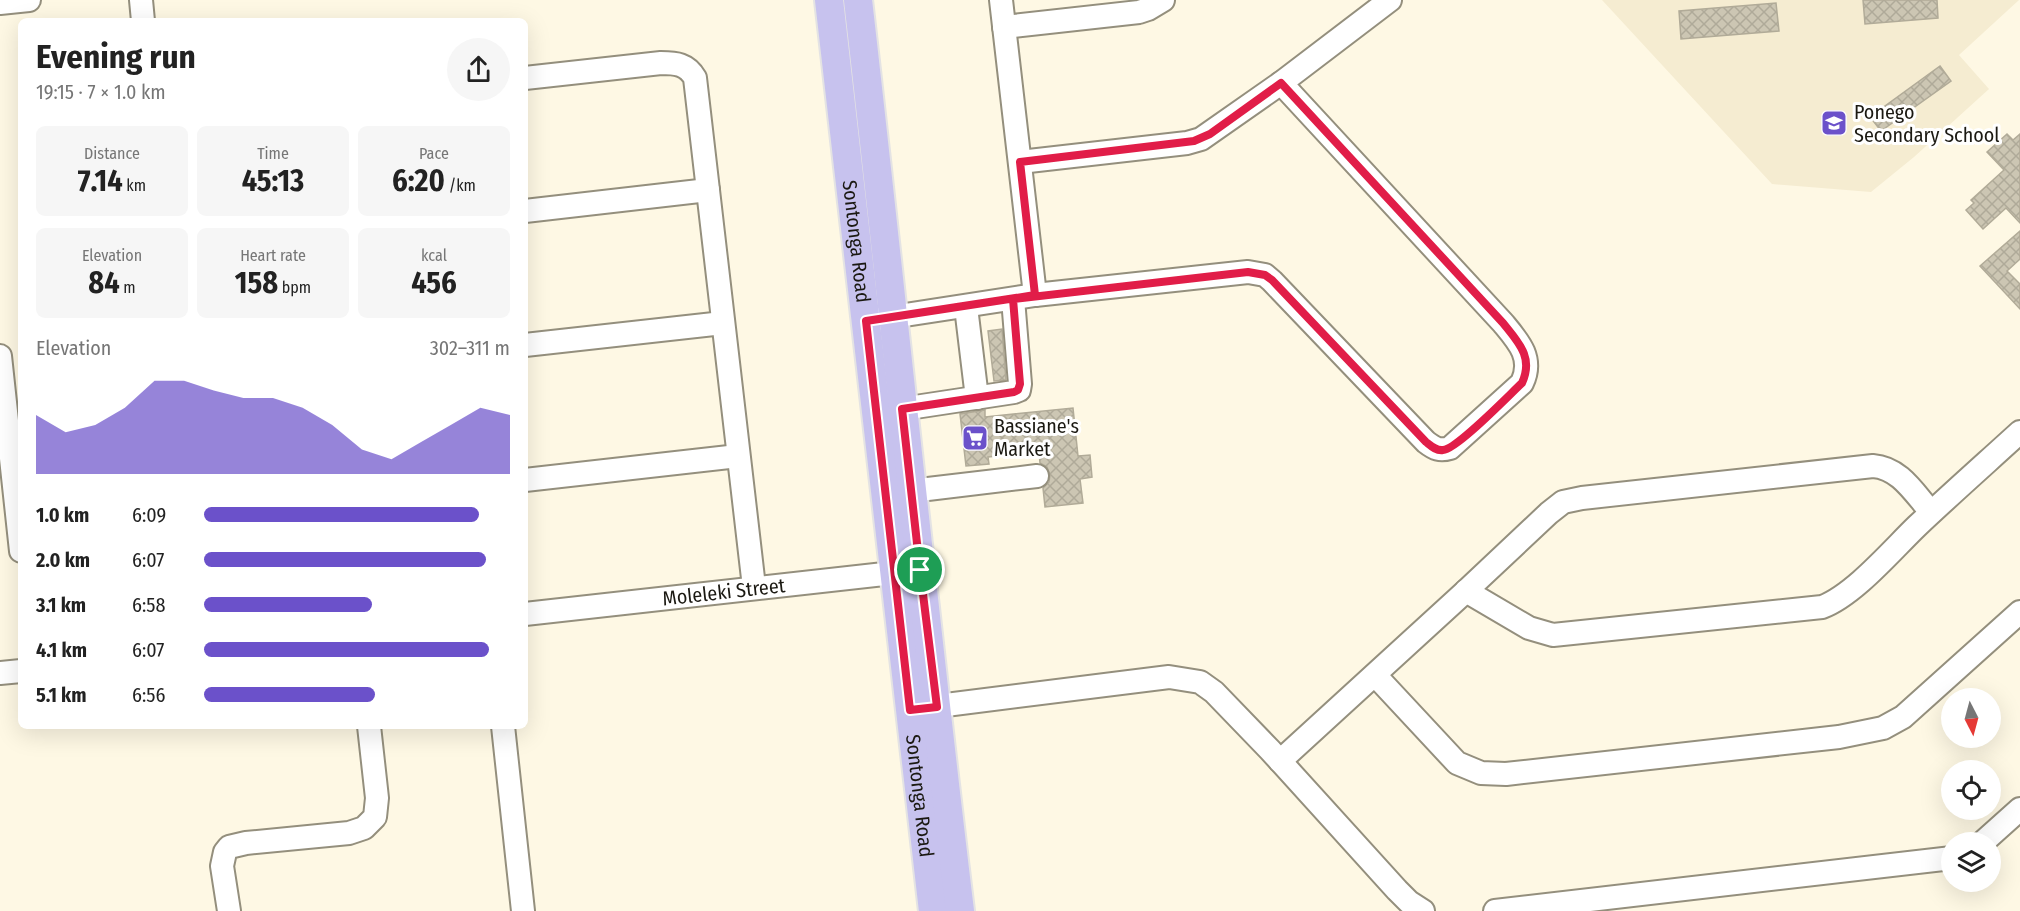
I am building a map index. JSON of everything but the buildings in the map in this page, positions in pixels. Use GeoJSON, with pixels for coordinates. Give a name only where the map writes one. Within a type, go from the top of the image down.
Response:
{"type":"FeatureCollection","features":[{"type":"Feature","properties":{"kind":"main road","name":"Sontonga Road"},"geometry":{"type":"LineString","coordinates":[[829,0],[866,321],[908,572],[924,708],[960,911]]}},
{"type":"Feature","properties":{"kind":"main road","name":"Sontonga Road"},"geometry":{"type":"LineString","coordinates":[[858,0],[912,491],[908,572]]}},
{"type":"Feature","properties":{"kind":"main road","name":"Sontonga Road"},"geometry":{"type":"LineString","coordinates":[[924,708],[933,911]]}},
{"type":"Feature","properties":{"kind":"street"},"geometry":{"type":"LineString","coordinates":[[1,2],[29,0]]}},
{"type":"Feature","properties":{"kind":"street"},"geometry":{"type":"LineString","coordinates":[[141,0],[143,18]]}},
{"type":"Feature","properties":{"kind":"street"},"geometry":{"type":"LineString","coordinates":[[902,409],[1014,392],[1019,388],[1024,297],[1020,162],[1001,0]]}},
{"type":"Feature","properties":{"kind":"street"},"geometry":{"type":"LineString","coordinates":[[1004,27],[1139,12],[1163,0]]}},
{"type":"Feature","properties":{"kind":"street"},"geometry":{"type":"LineString","coordinates":[[1020,162],[1194,141],[1210,134],[1390,0]]}},
{"type":"Feature","properties":{"kind":"street"},"geometry":{"type":"LineString","coordinates":[[528,78],[674,63],[683,66],[695,78],[754,587]]}},
{"type":"Feature","properties":{"kind":"street"},"geometry":{"type":"LineString","coordinates":[[866,321],[1024,297],[1258,272],[1272,280],[1433,448],[1441,450],[1450,448],[1522,383],[1527,364],[1524,353],[1519,343],[1495,314],[1281,83]]}},
{"type":"Feature","properties":{"kind":"street"},"geometry":{"type":"LineString","coordinates":[[528,211],[708,190]]}},
{"type":"Feature","properties":{"kind":"street"},"geometry":{"type":"LineString","coordinates":[[966,307],[977,398]]}},
{"type":"Feature","properties":{"kind":"street"},"geometry":{"type":"LineString","coordinates":[[528,345],[723,323]]}},
{"type":"Feature","properties":{"kind":"street"},"geometry":{"type":"LineString","coordinates":[[0,356],[18,523]]}},
{"type":"Feature","properties":{"kind":"street"},"geometry":{"type":"LineString","coordinates":[[1467,591],[1529,628],[1553,635],[1822,607],[1849,592],[2020,432]]}},
{"type":"Feature","properties":{"kind":"street"},"geometry":{"type":"LineString","coordinates":[[528,480],[738,456]]}},
{"type":"Feature","properties":{"kind":"street"},"geometry":{"type":"LineString","coordinates":[[1280,761],[1563,502],[1873,466],[1887,468],[1897,474],[1931,513]]}},
{"type":"Feature","properties":{"kind":"street"},"geometry":{"type":"LineString","coordinates":[[912,491],[1036,477]]}},
{"type":"Feature","properties":{"kind":"street","name":"Moleleki Street"},"geometry":{"type":"LineString","coordinates":[[528,614],[754,587],[908,572]]}},
{"type":"Feature","properties":{"kind":"street"},"geometry":{"type":"LineString","coordinates":[[1376,675],[1457,763],[1481,773],[1506,774],[1839,737],[1884,728],[1903,717],[2020,612]]}},
{"type":"Feature","properties":{"kind":"street"},"geometry":{"type":"LineString","coordinates":[[0,674],[18,671]]}},
{"type":"Feature","properties":{"kind":"street"},"geometry":{"type":"LineString","coordinates":[[924,708],[1158,678],[1190,678],[1207,686],[1280,761],[1397,890],[1423,911]]}},
{"type":"Feature","properties":{"kind":"street"},"geometry":{"type":"LineString","coordinates":[[229,911],[222,866],[225,852],[229,847],[246,843],[349,833],[364,828],[375,817],[377,798],[369,729]]}},
{"type":"Feature","properties":{"kind":"street"},"geometry":{"type":"LineString","coordinates":[[503,729],[524,911]]}},
{"type":"Feature","properties":{"kind":"street"},"geometry":{"type":"LineString","coordinates":[[1994,832],[2020,809]]}},
{"type":"Feature","properties":{"kind":"street"},"geometry":{"type":"LineString","coordinates":[[1495,911],[1941,859]]}},
{"type":"Feature","properties":{"kind":"shaded area","name":"Ponego Secondary School"},"geometry":{"type":"Polygon","coordinates":[[[1602,0],[2019,0],[1959,55],[1989,89],[1914,157],[1871,192],[1772,184],[1602,0]]]}},
{"type":"Feature","properties":{"kind":"place","name":"Ponego Secondary School"},"geometry":{"type":"Point","coordinates":[1834,123]}},
{"type":"Feature","properties":{"kind":"place","name":"Bassiane's Market"},"geometry":{"type":"Point","coordinates":[975,438]}},
{"type":"Feature","properties":{"kind":"route"},"geometry":{"type":"LineString","coordinates":[[1281,83],[1503,323],[1524,353],[1527,364],[1522,383],[1462,439],[1450,448],[1441,450],[1433,448],[1426,442],[1272,280],[1258,272],[1013,299],[1020,384],[1017,391],[902,409],[920,570],[937,707],[910,710],[866,321],[1035,295],[1020,162],[1187,143],[1202,139],[1281,83]]}}]}
